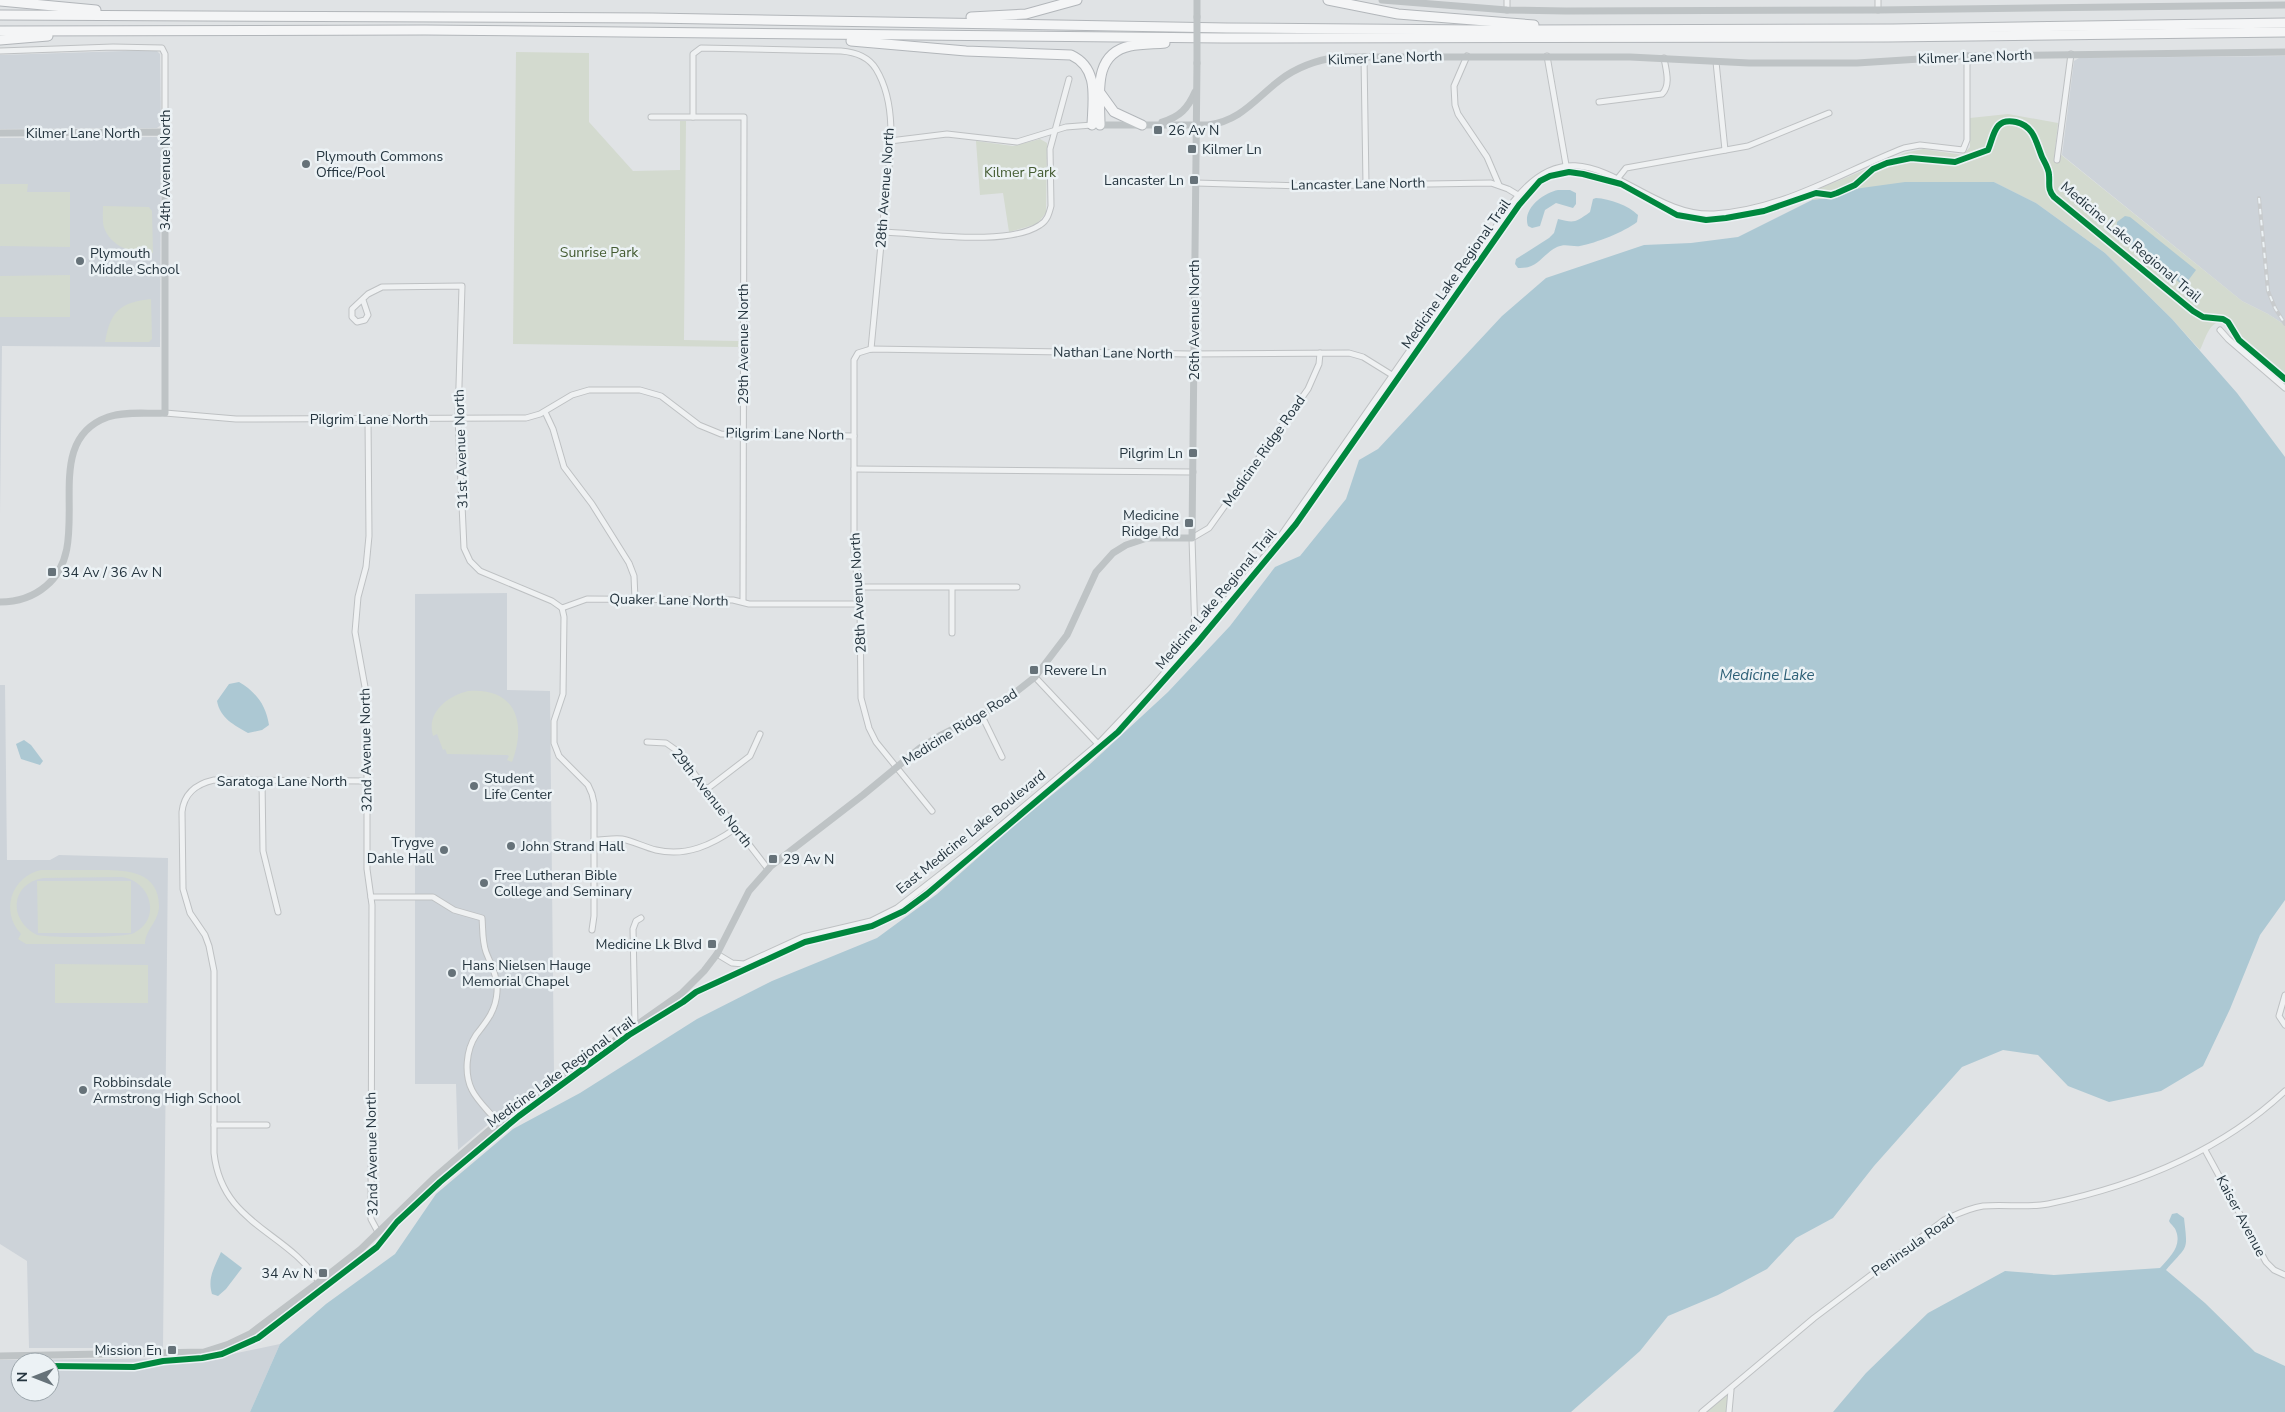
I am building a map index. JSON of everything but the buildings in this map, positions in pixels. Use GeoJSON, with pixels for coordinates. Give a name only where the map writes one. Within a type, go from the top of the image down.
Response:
{"type":"FeatureCollection","features":[{"type":"Feature","properties":{"kind":"highway"},"geometry":{"type":"LineString","coordinates":[[901,22],[1026,14],[1077,0]]}},
{"type":"Feature","properties":{"kind":"highway"},"geometry":{"type":"LineString","coordinates":[[1328,0],[1398,14],[1584,29]]}},
{"type":"Feature","properties":{"kind":"highway"},"geometry":{"type":"LineString","coordinates":[[0,1],[156,16]]}},
{"type":"Feature","properties":{"kind":"highway"},"geometry":{"type":"LineString","coordinates":[[0,14],[441,16],[1228,28],[1893,29],[2285,23]]}},
{"type":"Feature","properties":{"kind":"highway"},"geometry":{"type":"LineString","coordinates":[[0,31],[434,30],[1223,38],[1869,37],[2285,33]]}},
{"type":"Feature","properties":{"kind":"highway"},"geometry":{"type":"LineString","coordinates":[[0,40],[118,31]]}},
{"type":"Feature","properties":{"kind":"highway"},"geometry":{"type":"LineString","coordinates":[[823,35],[848,41],[966,51],[1071,55],[1080,59],[1092,76],[1096,125]]}},
{"type":"Feature","properties":{"kind":"highway"},"geometry":{"type":"LineString","coordinates":[[1096,125],[1100,71],[1104,63],[1115,52],[1130,46],[1223,38]]}},
{"type":"Feature","properties":{"kind":"highway"},"geometry":{"type":"LineString","coordinates":[[1100,87],[1102,97],[1114,112],[1142,125]]}},
{"type":"Feature","properties":{"kind":"street"},"geometry":{"type":"LineString","coordinates":[[1382,0],[1507,10],[1878,10],[2076,4],[2217,3],[2285,5]]}},
{"type":"Feature","properties":{"kind":"street"},"geometry":{"type":"LineString","coordinates":[[1507,0],[1507,10]]}},
{"type":"Feature","properties":{"kind":"street"},"geometry":{"type":"LineString","coordinates":[[1878,0],[1878,10]]}},
{"type":"Feature","properties":{"kind":"street","name":"26th Avenue North"},"geometry":{"type":"LineString","coordinates":[[1195,636],[1192,538],[1197,2]]}},
{"type":"Feature","properties":{"kind":"street","name":"34th Avenue North"},"geometry":{"type":"LineString","coordinates":[[0,51],[139,47],[162,48],[165,54],[165,413]]}},
{"type":"Feature","properties":{"kind":"street","name":"28th Avenue North"},"geometry":{"type":"LineString","coordinates":[[693,117],[693,54],[701,48],[841,51],[863,56],[876,69],[887,98],[890,141],[870,349]]}},
{"type":"Feature","properties":{"kind":"street","name":"Kilmer Lane North"},"geometry":{"type":"LineString","coordinates":[[890,141],[947,134],[1002,142],[1017,142],[1074,125],[1216,124],[1236,117],[1281,79],[1310,63],[1338,57],[1547,56],[1664,58],[1716,62],[1857,63],[1967,56],[2285,52]]}},
{"type":"Feature","properties":{"kind":"street"},"geometry":{"type":"LineString","coordinates":[[2057,160],[2071,54]]}},
{"type":"Feature","properties":{"kind":"street"},"geometry":{"type":"LineString","coordinates":[[1467,56],[1454,86],[1455,105],[1458,114],[1487,157],[1499,185]]}},
{"type":"Feature","properties":{"kind":"street"},"geometry":{"type":"LineString","coordinates":[[1547,56],[1566,165]]}},
{"type":"Feature","properties":{"kind":"street","name":"East Medicine Lake Boulevard"},"geometry":{"type":"LineString","coordinates":[[717,954],[732,963],[744,964],[803,937],[871,921],[897,908],[974,848],[1098,744],[1127,715],[1275,544],[1518,195],[1540,174],[1566,165],[1588,168],[1618,178],[1675,209],[1694,213],[1713,214],[1765,206],[1904,148],[1920,146],[1960,150],[1966,147],[1967,56]]}},
{"type":"Feature","properties":{"kind":"street"},"geometry":{"type":"LineString","coordinates":[[1364,57],[1366,185]]}},
{"type":"Feature","properties":{"kind":"street"},"geometry":{"type":"LineString","coordinates":[[1599,102],[1662,94],[1666,90],[1667,80],[1664,58]]}},
{"type":"Feature","properties":{"kind":"street"},"geometry":{"type":"LineString","coordinates":[[1716,62],[1725,150]]}},
{"type":"Feature","properties":{"kind":"street"},"geometry":{"type":"LineString","coordinates":[[882,232],[984,237],[1010,234],[1039,226],[1047,219],[1051,206],[1049,163],[1054,130],[1069,79]]}},
{"type":"Feature","properties":{"kind":"street"},"geometry":{"type":"LineString","coordinates":[[1153,125],[1170,120],[1182,113],[1190,104],[1197,87]]}},
{"type":"Feature","properties":{"kind":"street"},"geometry":{"type":"LineString","coordinates":[[1618,178],[1626,168],[1632,166],[1748,146],[1829,113]]}},
{"type":"Feature","properties":{"kind":"street"},"geometry":{"type":"LineString","coordinates":[[651,117],[693,117]]}},
{"type":"Feature","properties":{"kind":"street","name":"29th Avenue North"},"geometry":{"type":"LineString","coordinates":[[693,117],[744,117],[743,602]]}},
{"type":"Feature","properties":{"kind":"street","name":"Kilmer Lane North"},"geometry":{"type":"LineString","coordinates":[[0,133],[165,132]]}},
{"type":"Feature","properties":{"kind":"street","name":"Lancaster Lane North"},"geometry":{"type":"LineString","coordinates":[[1196,183],[1366,185],[1480,183],[1499,185],[1518,195]]}},
{"type":"Feature","properties":{"kind":"street","name":"31st Avenue North"},"geometry":{"type":"LineString","coordinates":[[363,300],[368,294],[382,287],[462,286],[458,418],[464,548],[470,561],[485,574],[552,601],[562,608]]}},
{"type":"Feature","properties":{"kind":"street"},"geometry":{"type":"LineString","coordinates":[[2220,330],[2285,388]]}},
{"type":"Feature","properties":{"kind":"street","name":"Nathan Lane North"},"geometry":{"type":"LineString","coordinates":[[858,353],[870,349],[1348,353],[1358,355],[1392,375]]}},
{"type":"Feature","properties":{"kind":"street","name":"28th Avenue North"},"geometry":{"type":"LineString","coordinates":[[858,353],[854,360],[854,551],[860,604],[861,698],[864,714],[876,742],[932,811]]}},
{"type":"Feature","properties":{"kind":"street","name":"Medicine Ridge Road"},"geometry":{"type":"LineString","coordinates":[[717,954],[746,897],[768,869],[896,768],[942,735],[982,716],[1010,698],[1035,677],[1066,635],[1096,572],[1113,553],[1126,545],[1147,538],[1192,538],[1209,528],[1308,389],[1319,364],[1320,353]]}},
{"type":"Feature","properties":{"kind":"street","name":"Pilgrim Lane North"},"geometry":{"type":"LineString","coordinates":[[0,602],[16,601],[33,595],[50,583],[60,570],[68,548],[71,457],[78,442],[87,431],[107,418],[119,415],[165,413],[236,419],[526,418],[546,412],[572,395],[589,390],[640,390],[661,396],[706,429],[721,434],[854,436]]}},
{"type":"Feature","properties":{"kind":"street"},"geometry":{"type":"LineString","coordinates":[[546,412],[564,467],[592,504],[629,564],[634,576],[635,598]]}},
{"type":"Feature","properties":{"kind":"street","name":"32nd Avenue North"},"geometry":{"type":"LineString","coordinates":[[368,419],[369,536],[366,566],[355,614],[355,632],[367,698],[368,869],[371,897],[371,1219],[378,1232]]}},
{"type":"Feature","properties":{"kind":"street"},"geometry":{"type":"LineString","coordinates":[[854,469],[1193,472]]}},
{"type":"Feature","properties":{"kind":"street"},"geometry":{"type":"LineString","coordinates":[[858,587],[1017,588]]}},
{"type":"Feature","properties":{"kind":"street"},"geometry":{"type":"LineString","coordinates":[[952,588],[952,632]]}},
{"type":"Feature","properties":{"kind":"street","name":"Quaker Lane North"},"geometry":{"type":"LineString","coordinates":[[562,608],[587,599],[635,598],[733,600],[749,604],[860,604]]}},
{"type":"Feature","properties":{"kind":"street"},"geometry":{"type":"LineString","coordinates":[[562,608],[564,617],[563,694],[554,722],[554,743],[559,756],[588,785],[594,803],[594,916],[592,930]]}},
{"type":"Feature","properties":{"kind":"street"},"geometry":{"type":"LineString","coordinates":[[1035,677],[1098,744]]}},
{"type":"Feature","properties":{"kind":"street"},"geometry":{"type":"LineString","coordinates":[[982,716],[1002,757]]}},
{"type":"Feature","properties":{"kind":"street"},"geometry":{"type":"LineString","coordinates":[[707,789],[750,756],[760,734]]}},
{"type":"Feature","properties":{"kind":"street","name":"29th Avenue North"},"geometry":{"type":"LineString","coordinates":[[647,742],[671,745],[768,869]]}},
{"type":"Feature","properties":{"kind":"street","name":"Saratoga Lane North"},"geometry":{"type":"LineString","coordinates":[[214,1125],[212,958],[205,935],[190,913],[185,901],[181,878],[183,803],[198,785],[214,780],[367,780]]}},
{"type":"Feature","properties":{"kind":"street"},"geometry":{"type":"LineString","coordinates":[[262,780],[263,851],[278,912]]}},
{"type":"Feature","properties":{"kind":"street"},"geometry":{"type":"LineString","coordinates":[[594,840],[622,840],[658,850],[686,851],[702,848],[717,842],[736,828]]}},
{"type":"Feature","properties":{"kind":"street"},"geometry":{"type":"LineString","coordinates":[[371,897],[433,897],[454,910],[482,918],[486,952],[494,970],[497,990],[493,1012],[470,1048],[467,1061],[468,1074],[472,1090],[498,1123]]}},
{"type":"Feature","properties":{"kind":"street"},"geometry":{"type":"LineString","coordinates":[[635,1025],[633,929],[636,921],[641,918]]}},
{"type":"Feature","properties":{"kind":"street"},"geometry":{"type":"LineString","coordinates":[[0,1356],[204,1352],[229,1344],[245,1336],[361,1249],[433,1179],[498,1123],[635,1025],[682,994],[717,954]]}},
{"type":"Feature","properties":{"kind":"street"},"geometry":{"type":"LineString","coordinates":[[2285,995],[2279,1016],[2285,1025]]}},
{"type":"Feature","properties":{"kind":"street","name":"Peninsula Road"},"geometry":{"type":"LineString","coordinates":[[1702,1412],[1820,1313],[1950,1218],[1963,1211],[1983,1206],[2037,1205],[2074,1197],[2154,1173],[2205,1150],[2241,1126],[2285,1091]]}},
{"type":"Feature","properties":{"kind":"street"},"geometry":{"type":"LineString","coordinates":[[267,1125],[214,1125],[216,1167],[226,1194],[234,1205],[305,1264],[319,1282]]}},
{"type":"Feature","properties":{"kind":"street","name":"Kaiser Avenue"},"geometry":{"type":"LineString","coordinates":[[2205,1150],[2266,1262],[2274,1270],[2285,1275]]}},
{"type":"Feature","properties":{"kind":"street"},"geometry":{"type":"LineString","coordinates":[[1729,1412],[1730,1390]]}},
{"type":"Feature","properties":{"kind":"shaded area"},"geometry":{"type":"Polygon","coordinates":[[[156,50],[160,54],[161,125],[157,128],[0,129],[0,55],[156,50]]]}},
{"type":"Feature","properties":{"kind":"shaded area"},"geometry":{"type":"Polygon","coordinates":[[[2285,56],[2285,325],[2242,301],[2062,155],[2074,61],[2079,58],[2285,56]]]}},
{"type":"Feature","properties":{"kind":"shaded area","name":"Plymouth Middle School"},"geometry":{"type":"Polygon","coordinates":[[[157,137],[161,141],[160,347],[2,346],[0,515],[0,138],[157,137]]]}},
{"type":"Feature","properties":{"kind":"shaded area","name":"Free Lutheran Bible College and Seminary"},"geometry":{"type":"Polygon","coordinates":[[[507,593],[507,690],[550,691],[554,1074],[505,1110],[458,1150],[456,1084],[415,1084],[415,594],[507,593]]]}},
{"type":"Feature","properties":{"kind":"shaded area","name":"Robbinsdale Armstrong High School"},"geometry":{"type":"Polygon","coordinates":[[[0,685],[5,685],[7,860],[50,860],[59,855],[168,858],[163,1348],[29,1348],[27,1261],[0,1244],[0,685]]]}},
{"type":"Feature","properties":{"kind":"shaded area"},"geometry":{"type":"Polygon","coordinates":[[[280,1344],[250,1412],[0,1412],[0,1360],[10,1360],[10,1402],[60,1402],[60,1359],[213,1358],[280,1344]]]}},
{"type":"Feature","properties":{"kind":"green space","name":"Sunrise Park"},"geometry":{"type":"Polygon","coordinates":[[[516,52],[589,53],[589,122],[633,171],[680,170],[680,121],[686,121],[684,340],[739,341],[738,347],[513,344],[516,52]]]}},
{"type":"Feature","properties":{"kind":"green space"},"geometry":{"type":"Polygon","coordinates":[[[2008,114],[2058,123],[2055,150],[2242,301],[2285,325],[2285,384],[2236,342],[2225,321],[2215,323],[2206,335],[2200,350],[2172,319],[2105,253],[2036,203],[1994,182],[1854,189],[1836,197],[1812,200],[1809,193],[1905,153],[1923,149],[1963,155],[1970,147],[1970,118],[2008,114]]]}},
{"type":"Feature","properties":{"kind":"green space","name":"Kilmer Park"},"geometry":{"type":"Polygon","coordinates":[[[1040,139],[1047,143],[1046,213],[1037,224],[1009,232],[1003,193],[980,195],[976,141],[1013,146],[1040,139]]]}},
{"type":"Feature","properties":{"kind":"green space"},"geometry":{"type":"Polygon","coordinates":[[[0,184],[28,184],[27,192],[70,192],[70,247],[0,246],[0,184]]]}},
{"type":"Feature","properties":{"kind":"green space"},"geometry":{"type":"Polygon","coordinates":[[[103,206],[149,207],[152,211],[153,253],[132,251],[114,242],[104,228],[103,206]]]}},
{"type":"Feature","properties":{"kind":"green space"},"geometry":{"type":"Polygon","coordinates":[[[70,275],[70,317],[0,317],[0,276],[70,275]]]}},
{"type":"Feature","properties":{"kind":"green space"},"geometry":{"type":"Polygon","coordinates":[[[151,299],[152,339],[149,342],[105,342],[110,323],[119,310],[132,303],[151,299]]]}},
{"type":"Feature","properties":{"kind":"green space"},"geometry":{"type":"Polygon","coordinates":[[[484,691],[497,695],[507,701],[514,710],[518,734],[512,762],[507,760],[509,756],[507,755],[447,754],[445,749],[443,750],[437,734],[433,736],[433,720],[440,706],[460,693],[484,691]]]}},
{"type":"Feature","properties":{"kind":"green space"},"geometry":{"type":"Polygon","coordinates":[[[41,870],[113,870],[135,873],[145,877],[157,893],[159,906],[157,916],[147,934],[145,944],[26,944],[18,939],[21,934],[11,915],[10,905],[16,887],[31,874],[41,870]],[[122,877],[43,878],[24,887],[19,895],[17,912],[21,921],[37,935],[87,937],[117,936],[134,933],[143,927],[148,919],[149,901],[140,885],[122,877]]]}},
{"type":"Feature","properties":{"kind":"green space"},"geometry":{"type":"Polygon","coordinates":[[[37,881],[131,881],[131,933],[38,933],[37,881]]]}},
{"type":"Feature","properties":{"kind":"green space"},"geometry":{"type":"Polygon","coordinates":[[[55,964],[148,965],[148,1003],[55,1003],[55,964]]]}},
{"type":"Feature","properties":{"kind":"green space"},"geometry":{"type":"Polygon","coordinates":[[[1731,1390],[1729,1412],[1702,1412],[1731,1390]]]}},
{"type":"Feature","properties":{"kind":"water","name":"Medicine Lake"},"geometry":{"type":"Polygon","coordinates":[[[1905,182],[1994,182],[2036,203],[2105,253],[2172,319],[2237,393],[2285,457],[2285,900],[2260,935],[2230,1009],[2203,1066],[2161,1091],[2109,1102],[2068,1086],[2038,1055],[2003,1050],[1962,1067],[1874,1166],[1833,1218],[1796,1238],[1767,1269],[1718,1295],[1668,1316],[1640,1351],[1571,1412],[250,1412],[280,1344],[326,1304],[395,1254],[436,1194],[513,1129],[580,1093],[697,1019],[772,981],[877,938],[937,894],[1017,823],[1089,765],[1168,692],[1230,626],[1275,567],[1300,556],[1346,499],[1359,460],[1378,449],[1502,316],[1546,278],[1644,245],[1691,243],[1738,237],[1812,200],[1836,197],[1854,189],[1905,182]]]}},
{"type":"Feature","properties":{"kind":"water"},"geometry":{"type":"Polygon","coordinates":[[[1558,190],[1570,190],[1576,193],[1576,204],[1573,208],[1556,203],[1545,210],[1540,226],[1532,228],[1528,226],[1528,214],[1535,203],[1546,194],[1558,190]]]}},
{"type":"Feature","properties":{"kind":"water"},"geometry":{"type":"Polygon","coordinates":[[[1596,198],[1624,205],[1638,215],[1637,222],[1617,233],[1594,242],[1580,246],[1560,246],[1535,264],[1525,268],[1518,268],[1515,264],[1516,259],[1549,238],[1554,233],[1558,219],[1574,221],[1581,218],[1590,212],[1593,199],[1596,198]]]}},
{"type":"Feature","properties":{"kind":"water"},"geometry":{"type":"Polygon","coordinates":[[[2125,216],[2130,217],[2196,270],[2184,286],[2116,233],[2117,222],[2125,216]]]}},
{"type":"Feature","properties":{"kind":"water"},"geometry":{"type":"Polygon","coordinates":[[[239,682],[250,690],[263,705],[269,725],[262,730],[248,733],[228,720],[221,712],[217,701],[229,684],[239,682]]]}},
{"type":"Feature","properties":{"kind":"water"},"geometry":{"type":"Polygon","coordinates":[[[24,740],[31,745],[43,761],[40,765],[21,759],[16,744],[24,740]]]}},
{"type":"Feature","properties":{"kind":"water"},"geometry":{"type":"Polygon","coordinates":[[[2177,1213],[2184,1218],[2186,1243],[2185,1247],[2166,1270],[2205,1303],[2255,1352],[2285,1366],[2285,1412],[1833,1412],[1866,1373],[1928,1313],[2005,1271],[2054,1275],[2160,1268],[2176,1246],[2176,1231],[2169,1221],[2172,1214],[2177,1213]]]}},
{"type":"Feature","properties":{"kind":"water"},"geometry":{"type":"Polygon","coordinates":[[[221,1252],[242,1268],[226,1289],[218,1296],[212,1294],[210,1282],[212,1272],[221,1252]]]}},
{"type":"Feature","properties":{"kind":"railway"},"geometry":{"type":"LineString","coordinates":[[2259,198],[2268,291],[2275,308],[2285,324]]}},
{"type":"Feature","properties":{"kind":"cycle path","name":"Medicine Lake Regional Trail"},"geometry":{"type":"LineString","coordinates":[[60,1366],[134,1367],[163,1361],[202,1358],[222,1354],[258,1338],[377,1247],[397,1222],[440,1182],[519,1116],[629,1035],[696,992],[805,942],[872,926],[904,911],[927,894],[1118,732],[1197,643],[1296,524],[1519,205],[1540,181],[1550,176],[1569,172],[1583,174],[1621,184],[1677,215],[1706,220],[1726,218],[1764,211],[1816,193],[1831,195],[1837,193],[1855,185],[1873,169],[1887,163],[1911,158],[1955,162],[1988,150],[1999,125],[2003,122],[2016,122],[2027,127],[2034,135],[2048,170],[2050,189],[2054,197],[2193,311],[2203,317],[2223,319],[2228,322],[2239,340],[2285,379]]}},
{"type":"Feature","properties":{"kind":"place","name":"26 Av N"},"geometry":{"type":"Point","coordinates":[1158,130]}},
{"type":"Feature","properties":{"kind":"place","name":"Kilmer Ln"},"geometry":{"type":"Point","coordinates":[1192,149]}},
{"type":"Feature","properties":{"kind":"place","name":"Plymouth Commons Office/Pool"},"geometry":{"type":"Point","coordinates":[306,164]}},
{"type":"Feature","properties":{"kind":"place","name":"Lancaster Ln"},"geometry":{"type":"Point","coordinates":[1194,180]}},
{"type":"Feature","properties":{"kind":"place","name":"Plymouth Middle School"},"geometry":{"type":"Point","coordinates":[80,261]}},
{"type":"Feature","properties":{"kind":"place","name":"Pilgrim Ln"},"geometry":{"type":"Point","coordinates":[1193,453]}},
{"type":"Feature","properties":{"kind":"place","name":"Medicine Ridge Rd"},"geometry":{"type":"Point","coordinates":[1189,523]}},
{"type":"Feature","properties":{"kind":"place","name":"34 Av / 36 Av N"},"geometry":{"type":"Point","coordinates":[52,572]}},
{"type":"Feature","properties":{"kind":"place","name":"Revere Ln"},"geometry":{"type":"Point","coordinates":[1034,670]}},
{"type":"Feature","properties":{"kind":"place","name":"Student Life Center"},"geometry":{"type":"Point","coordinates":[474,786]}},
{"type":"Feature","properties":{"kind":"place","name":"John Strand Hall"},"geometry":{"type":"Point","coordinates":[511,846]}},
{"type":"Feature","properties":{"kind":"place","name":"Trygve Dahle Hall"},"geometry":{"type":"Point","coordinates":[444,850]}},
{"type":"Feature","properties":{"kind":"place","name":"29 Av N"},"geometry":{"type":"Point","coordinates":[773,859]}},
{"type":"Feature","properties":{"kind":"place","name":"Free Lutheran Bible College and Seminary"},"geometry":{"type":"Point","coordinates":[484,883]}},
{"type":"Feature","properties":{"kind":"place","name":"Medicine Lk Blvd"},"geometry":{"type":"Point","coordinates":[712,944]}},
{"type":"Feature","properties":{"kind":"place","name":"Hans Nielsen Hauge Memorial Chapel"},"geometry":{"type":"Point","coordinates":[452,973]}},
{"type":"Feature","properties":{"kind":"place","name":"Robbinsdale Armstrong High School"},"geometry":{"type":"Point","coordinates":[83,1090]}},
{"type":"Feature","properties":{"kind":"place","name":"34 Av N"},"geometry":{"type":"Point","coordinates":[323,1273]}},
{"type":"Feature","properties":{"kind":"place","name":"Mission En"},"geometry":{"type":"Point","coordinates":[172,1350]}}]}
